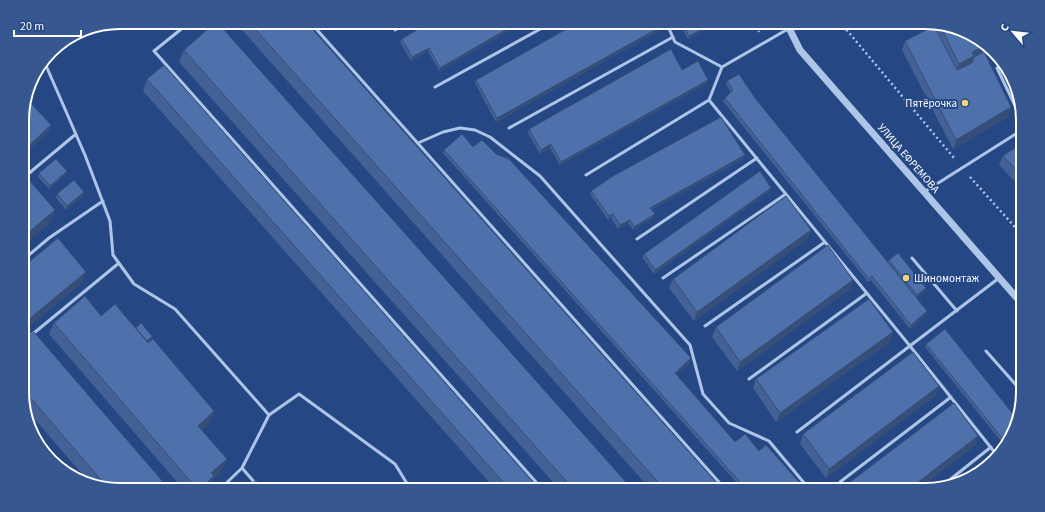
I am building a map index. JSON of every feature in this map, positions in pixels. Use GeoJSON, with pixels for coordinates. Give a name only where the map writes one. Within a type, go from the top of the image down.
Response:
{"type":"FeatureCollection","features":[{"type":"Feature","properties":{"kind":"street","name":"УЛИЦА ЕФРЕМОВА"},"geometry":{"type":"LineString","coordinates":[[789,29],[800,50],[1016,296]]}},
{"type":"Feature","properties":{"kind":"lane"},"geometry":{"type":"LineString","coordinates":[[181,29],[154,51],[537,483]]}},
{"type":"Feature","properties":{"kind":"lane"},"geometry":{"type":"LineString","coordinates":[[316,29],[720,483]]}},
{"type":"Feature","properties":{"kind":"lane"},"geometry":{"type":"LineString","coordinates":[[435,87],[540,29]]}},
{"type":"Feature","properties":{"kind":"lane"},"geometry":{"type":"LineString","coordinates":[[669,29],[676,42],[722,67]]}},
{"type":"Feature","properties":{"kind":"lane"},"geometry":{"type":"LineString","coordinates":[[586,175],[709,100],[722,67],[781,29]]}},
{"type":"Feature","properties":{"kind":"lane"},"geometry":{"type":"LineString","coordinates":[[509,128],[673,37]]}},
{"type":"Feature","properties":{"kind":"lane"},"geometry":{"type":"LineString","coordinates":[[46,67],[76,134],[110,220],[112,255],[134,284],[175,308],[269,415]]}},
{"type":"Feature","properties":{"kind":"lane"},"geometry":{"type":"LineString","coordinates":[[997,68],[1014,104]]}},
{"type":"Feature","properties":{"kind":"lane"},"geometry":{"type":"LineString","coordinates":[[709,100],[994,451]]}},
{"type":"Feature","properties":{"kind":"lane"},"geometry":{"type":"LineString","coordinates":[[418,143],[448,130],[460,128],[475,130],[490,138],[540,176],[690,345],[703,394],[729,423],[769,441],[804,483]]}},
{"type":"Feature","properties":{"kind":"lane"},"geometry":{"type":"LineString","coordinates":[[31,172],[76,134]]}},
{"type":"Feature","properties":{"kind":"lane"},"geometry":{"type":"LineString","coordinates":[[924,192],[1016,134]]}},
{"type":"Feature","properties":{"kind":"lane"},"geometry":{"type":"LineString","coordinates":[[637,239],[756,158]]}},
{"type":"Feature","properties":{"kind":"lane"},"geometry":{"type":"LineString","coordinates":[[663,278],[786,194]]}},
{"type":"Feature","properties":{"kind":"lane"},"geometry":{"type":"LineString","coordinates":[[29,255],[49,238],[103,201]]}},
{"type":"Feature","properties":{"kind":"lane"},"geometry":{"type":"LineString","coordinates":[[706,326],[825,242]]}},
{"type":"Feature","properties":{"kind":"lane"},"geometry":{"type":"LineString","coordinates":[[912,258],[957,311]]}},
{"type":"Feature","properties":{"kind":"lane"},"geometry":{"type":"LineString","coordinates":[[29,337],[119,263]]}},
{"type":"Feature","properties":{"kind":"lane"},"geometry":{"type":"LineString","coordinates":[[797,432],[999,278]]}},
{"type":"Feature","properties":{"kind":"lane"},"geometry":{"type":"LineString","coordinates":[[749,379],[867,293]]}},
{"type":"Feature","properties":{"kind":"lane"},"geometry":{"type":"LineString","coordinates":[[33,334],[38,340]]}},
{"type":"Feature","properties":{"kind":"lane"},"geometry":{"type":"LineString","coordinates":[[986,351],[1016,385]]}},
{"type":"Feature","properties":{"kind":"lane"},"geometry":{"type":"LineString","coordinates":[[226,483],[242,468],[269,415],[299,394],[395,464],[407,483]]}},
{"type":"Feature","properties":{"kind":"lane"},"geometry":{"type":"LineString","coordinates":[[840,482],[951,397]]}},
{"type":"Feature","properties":{"kind":"lane"},"geometry":{"type":"LineString","coordinates":[[951,479],[991,447]]}},
{"type":"Feature","properties":{"kind":"lane"},"geometry":{"type":"LineString","coordinates":[[242,468],[255,483]]}},
{"type":"Feature","properties":{"kind":"path"},"geometry":{"type":"LineString","coordinates":[[846,29],[962,168],[1016,228]]}},
{"type":"Feature","properties":{"kind":"building"},"geometry":{"type":"Polygon","coordinates":[[[208,29],[223,29],[627,483],[568,483],[184,50],[208,29]]]}},
{"type":"Feature","properties":{"kind":"building"},"geometry":{"type":"Polygon","coordinates":[[[255,29],[312,29],[717,483],[659,483],[255,29]]]}},
{"type":"Feature","properties":{"kind":"building"},"geometry":{"type":"Polygon","coordinates":[[[418,29],[507,29],[440,68],[429,48],[412,57],[402,39],[418,29]]]}},
{"type":"Feature","properties":{"kind":"building"},"geometry":{"type":"Polygon","coordinates":[[[567,29],[657,29],[497,118],[476,80],[567,29]]]}},
{"type":"Feature","properties":{"kind":"building"},"geometry":{"type":"Polygon","coordinates":[[[686,29],[702,29],[689,36],[686,29]]]}},
{"type":"Feature","properties":{"kind":"building","name":"Пятёрочка"},"geometry":{"type":"Polygon","coordinates":[[[928,29],[936,30],[957,70],[972,63],[974,57],[984,52],[1011,107],[956,140],[905,41],[928,29]]]}},
{"type":"Feature","properties":{"kind":"building"},"geometry":{"type":"Polygon","coordinates":[[[943,31],[971,41],[980,48],[972,52],[974,56],[959,64],[943,31]]]}},
{"type":"Feature","properties":{"kind":"building"},"geometry":{"type":"Polygon","coordinates":[[[671,49],[682,70],[698,61],[708,80],[561,162],[551,144],[541,150],[529,129],[671,49]]]}},
{"type":"Feature","properties":{"kind":"building"},"geometry":{"type":"Polygon","coordinates":[[[164,65],[534,483],[504,483],[147,79],[164,65]]]}},
{"type":"Feature","properties":{"kind":"building"},"geometry":{"type":"Polygon","coordinates":[[[739,74],[755,98],[927,311],[911,325],[872,276],[869,279],[725,98],[733,90],[727,81],[739,74]]]}},
{"type":"Feature","properties":{"kind":"building"},"geometry":{"type":"Polygon","coordinates":[[[31,103],[51,125],[29,145],[29,114],[31,103]]]}},
{"type":"Feature","properties":{"kind":"building"},"geometry":{"type":"Polygon","coordinates":[[[721,117],[745,155],[650,208],[655,214],[634,227],[630,220],[620,225],[613,214],[609,216],[591,191],[613,176],[721,117]]]}},
{"type":"Feature","properties":{"kind":"building"},"geometry":{"type":"Polygon","coordinates":[[[462,134],[473,147],[482,140],[496,154],[509,159],[691,358],[675,373],[735,442],[745,434],[759,451],[766,445],[800,483],[741,483],[444,150],[462,134]]]}},
{"type":"Feature","properties":{"kind":"building"},"geometry":{"type":"Polygon","coordinates":[[[1016,147],[1016,170],[1003,156],[1016,147]]]}},
{"type":"Feature","properties":{"kind":"building"},"geometry":{"type":"Polygon","coordinates":[[[56,159],[67,171],[50,186],[39,173],[56,159]]]}},
{"type":"Feature","properties":{"kind":"building"},"geometry":{"type":"Polygon","coordinates":[[[760,171],[771,188],[655,270],[644,254],[760,171]]]}},
{"type":"Feature","properties":{"kind":"building"},"geometry":{"type":"Polygon","coordinates":[[[29,180],[55,210],[29,232],[29,180]]]}},
{"type":"Feature","properties":{"kind":"building"},"geometry":{"type":"Polygon","coordinates":[[[74,180],[84,192],[67,206],[57,194],[74,180]]]}},
{"type":"Feature","properties":{"kind":"building"},"geometry":{"type":"Polygon","coordinates":[[[786,196],[811,230],[697,312],[673,279],[786,196]]]}},
{"type":"Feature","properties":{"kind":"building"},"geometry":{"type":"Polygon","coordinates":[[[58,238],[86,272],[29,319],[29,262],[58,238]]]}},
{"type":"Feature","properties":{"kind":"building"},"geometry":{"type":"Polygon","coordinates":[[[828,245],[853,280],[740,362],[716,327],[828,245]]]}},
{"type":"Feature","properties":{"kind":"building","name":"Шиномонтаж"},"geometry":{"type":"Polygon","coordinates":[[[898,253],[926,288],[917,295],[889,260],[898,253]]]}},
{"type":"Feature","properties":{"kind":"building"},"geometry":{"type":"Polygon","coordinates":[[[85,296],[101,316],[115,304],[148,343],[153,339],[214,411],[198,426],[227,459],[211,473],[214,476],[206,483],[192,483],[54,323],[85,296]]]}},
{"type":"Feature","properties":{"kind":"building"},"geometry":{"type":"Polygon","coordinates":[[[869,299],[893,332],[780,413],[756,379],[869,299]]]}},
{"type":"Feature","properties":{"kind":"building"},"geometry":{"type":"Polygon","coordinates":[[[141,323],[152,336],[147,341],[136,328],[141,323]]]}},
{"type":"Feature","properties":{"kind":"building"},"geometry":{"type":"Polygon","coordinates":[[[945,329],[1013,414],[1003,439],[926,344],[945,329]]]}},
{"type":"Feature","properties":{"kind":"building"},"geometry":{"type":"Polygon","coordinates":[[[34,332],[164,483],[114,483],[102,481],[29,396],[29,337],[34,332]]]}},
{"type":"Feature","properties":{"kind":"building"},"geometry":{"type":"Polygon","coordinates":[[[913,352],[939,386],[829,469],[803,434],[913,352]]]}},
{"type":"Feature","properties":{"kind":"building"},"geometry":{"type":"Polygon","coordinates":[[[954,403],[978,436],[917,483],[849,483],[954,403]]]}},
{"type":"Feature","properties":{"kind":"place","name":"Пятёрочка"},"geometry":{"type":"Point","coordinates":[965,103]}},
{"type":"Feature","properties":{"kind":"place","name":"Шиномонтаж"},"geometry":{"type":"Point","coordinates":[906,278]}}]}
